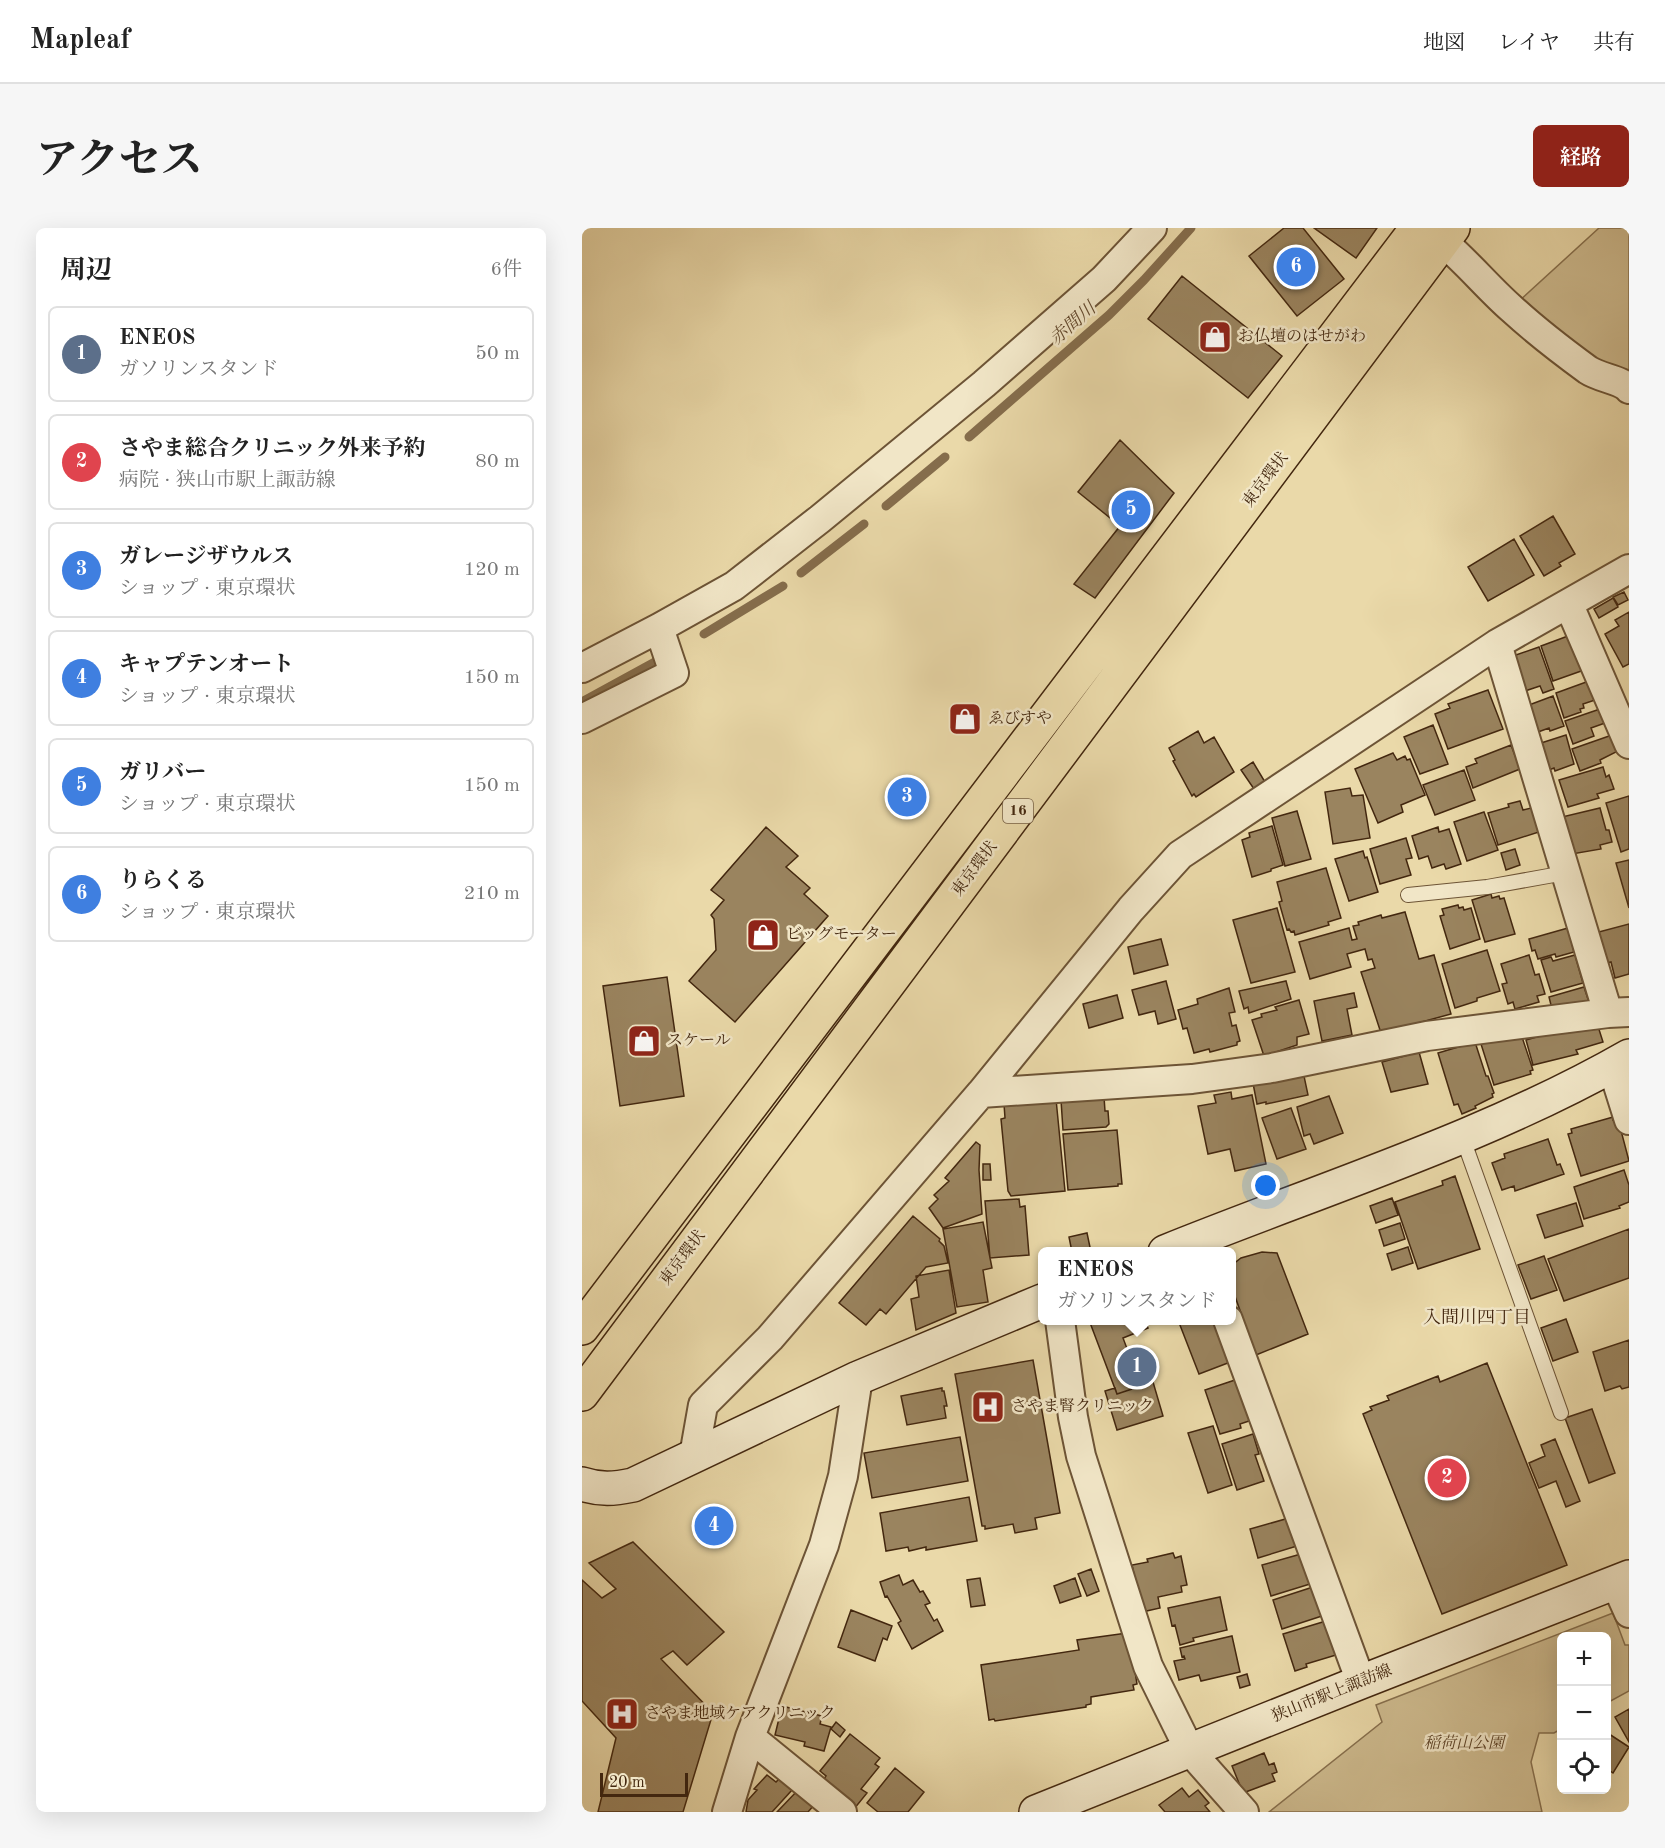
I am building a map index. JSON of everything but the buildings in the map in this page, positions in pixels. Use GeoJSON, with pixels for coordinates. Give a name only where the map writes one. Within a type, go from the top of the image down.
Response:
{"type":"FeatureCollection","features":[{"type":"Feature","properties":{"kind":"highway","name":"東京環状"},"geometry":{"type":"LineString","coordinates":[[582,1328],[1438,233]]}},
{"type":"Feature","properties":{"kind":"highway","name":"東京環状"},"geometry":{"type":"LineString","coordinates":[[582,1395],[1438,233]]}},
{"type":"Feature","properties":{"kind":"street"},"geometry":{"type":"LineString","coordinates":[[582,668],[734,586],[820,519],[984,384],[1104,279],[1152,228]]}},
{"type":"Feature","properties":{"kind":"street"},"geometry":{"type":"LineString","coordinates":[[1438,233],[1511,309],[1591,371],[1605,379],[1624,383],[1629,389]]}},
{"type":"Feature","properties":{"kind":"street"},"geometry":{"type":"LineString","coordinates":[[694,1456],[703,1405],[770,1338],[981,1093],[1131,909],[1180,855],[1497,644],[1629,569]]}},
{"type":"Feature","properties":{"kind":"street"},"geometry":{"type":"LineString","coordinates":[[1569,605],[1629,744]]}},
{"type":"Feature","properties":{"kind":"street"},"geometry":{"type":"LineString","coordinates":[[582,719],[674,673],[659,628]]}},
{"type":"Feature","properties":{"kind":"street"},"geometry":{"type":"LineString","coordinates":[[981,1093],[1192,1079],[1272,1068],[1427,1036],[1619,1013],[1565,873],[1497,644]]}},
{"type":"Feature","properties":{"kind":"street"},"geometry":{"type":"LineString","coordinates":[[1201,1245],[1462,1136],[1620,1061],[1629,1120]]}},
{"type":"Feature","properties":{"kind":"street"},"geometry":{"type":"LineString","coordinates":[[582,1484],[596,1489],[615,1489],[633,1485],[858,1378],[1038,1303]]}},
{"type":"Feature","properties":{"kind":"street"},"geometry":{"type":"LineString","coordinates":[[1061,1325],[1073,1417],[1081,1456],[1148,1666],[1190,1751],[1244,1812]]}},
{"type":"Feature","properties":{"kind":"street"},"geometry":{"type":"LineString","coordinates":[[1230,1325],[1361,1682]]}},
{"type":"Feature","properties":{"kind":"street"},"geometry":{"type":"LineString","coordinates":[[727,1812],[750,1737],[824,1545],[843,1476],[858,1378]]}},
{"type":"Feature","properties":{"kind":"street"},"geometry":{"type":"LineString","coordinates":[[1622,1580],[1629,1613]]}},
{"type":"Feature","properties":{"kind":"street","name":"狭山市駅上諏訪線"},"geometry":{"type":"LineString","coordinates":[[1036,1812],[1622,1580]]}},
{"type":"Feature","properties":{"kind":"street"},"geometry":{"type":"LineString","coordinates":[[750,1737],[842,1812]]}},
{"type":"Feature","properties":{"kind":"lane"},"geometry":{"type":"LineString","coordinates":[[1408,895],[1487,887],[1565,873]]}},
{"type":"Feature","properties":{"kind":"lane"},"geometry":{"type":"LineString","coordinates":[[1462,1136],[1561,1413]]}},
{"type":"Feature","properties":{"kind":"green space"},"geometry":{"type":"Polygon","coordinates":[[[1599,228],[1629,228],[1629,374],[1608,368],[1518,302],[1599,228]]]}},
{"type":"Feature","properties":{"kind":"green space","name":"稲荷山公園"},"geometry":{"type":"Polygon","coordinates":[[[1613,1613],[1625,1645],[1629,1645],[1629,1691],[1611,1701],[1611,1632],[1564,1632],[1613,1613]]]}},
{"type":"Feature","properties":{"kind":"green space","name":"稲荷山公園"},"geometry":{"type":"Polygon","coordinates":[[[1557,1635],[1557,1731],[1539,1733],[1531,1762],[1542,1812],[1269,1812],[1382,1722],[1376,1705],[1557,1635]]]}},
{"type":"Feature","properties":{"kind":"waterway","name":"赤間川"},"geometry":{"type":"LineString","coordinates":[[969,437],[1109,315],[1191,228]]}},
{"type":"Feature","properties":{"kind":"waterway","name":"赤間川"},"geometry":{"type":"LineString","coordinates":[[886,506],[945,457]]}},
{"type":"Feature","properties":{"kind":"waterway","name":"赤間川"},"geometry":{"type":"LineString","coordinates":[[801,573],[864,524]]}},
{"type":"Feature","properties":{"kind":"waterway","name":"赤間川"},"geometry":{"type":"LineString","coordinates":[[704,634],[783,586]]}},
{"type":"Feature","properties":{"kind":"waterway","name":"赤間川"},"geometry":{"type":"LineString","coordinates":[[582,702],[655,662]]}},
{"type":"Feature","properties":{"kind":"place","name":"りらくる"},"geometry":{"type":"Point","coordinates":[1296,267]}},
{"type":"Feature","properties":{"kind":"place","name":"お仏壇のはせがわ"},"geometry":{"type":"Point","coordinates":[1215,337]}},
{"type":"Feature","properties":{"kind":"place","name":"ガリバー"},"geometry":{"type":"Point","coordinates":[1131,510]}},
{"type":"Feature","properties":{"kind":"place","name":"ゑびすや"},"geometry":{"type":"Point","coordinates":[965,719]}},
{"type":"Feature","properties":{"kind":"place","name":"ガレージザウルス"},"geometry":{"type":"Point","coordinates":[907,797]}},
{"type":"Feature","properties":{"kind":"place","name":"ビッグモーター"},"geometry":{"type":"Point","coordinates":[763,935]}},
{"type":"Feature","properties":{"kind":"place","name":"スケール"},"geometry":{"type":"Point","coordinates":[644,1041]}},
{"type":"Feature","properties":{"kind":"place","name":"ENEOS"},"geometry":{"type":"Point","coordinates":[1137,1367]}},
{"type":"Feature","properties":{"kind":"place","name":"さやま腎クリニック"},"geometry":{"type":"Point","coordinates":[988,1407]}},
{"type":"Feature","properties":{"kind":"place","name":"さやま総合クリニック外来予約"},"geometry":{"type":"Point","coordinates":[1447,1478]}},
{"type":"Feature","properties":{"kind":"place","name":"キャプテンオート"},"geometry":{"type":"Point","coordinates":[714,1526]}},
{"type":"Feature","properties":{"kind":"place","name":"さやま地域ケアクリニック"},"geometry":{"type":"Point","coordinates":[622,1714]}},
{"type":"Feature","properties":{"kind":"district","name":"入間川四丁目"},"geometry":{"type":"Point","coordinates":[1477,1318]}}]}
